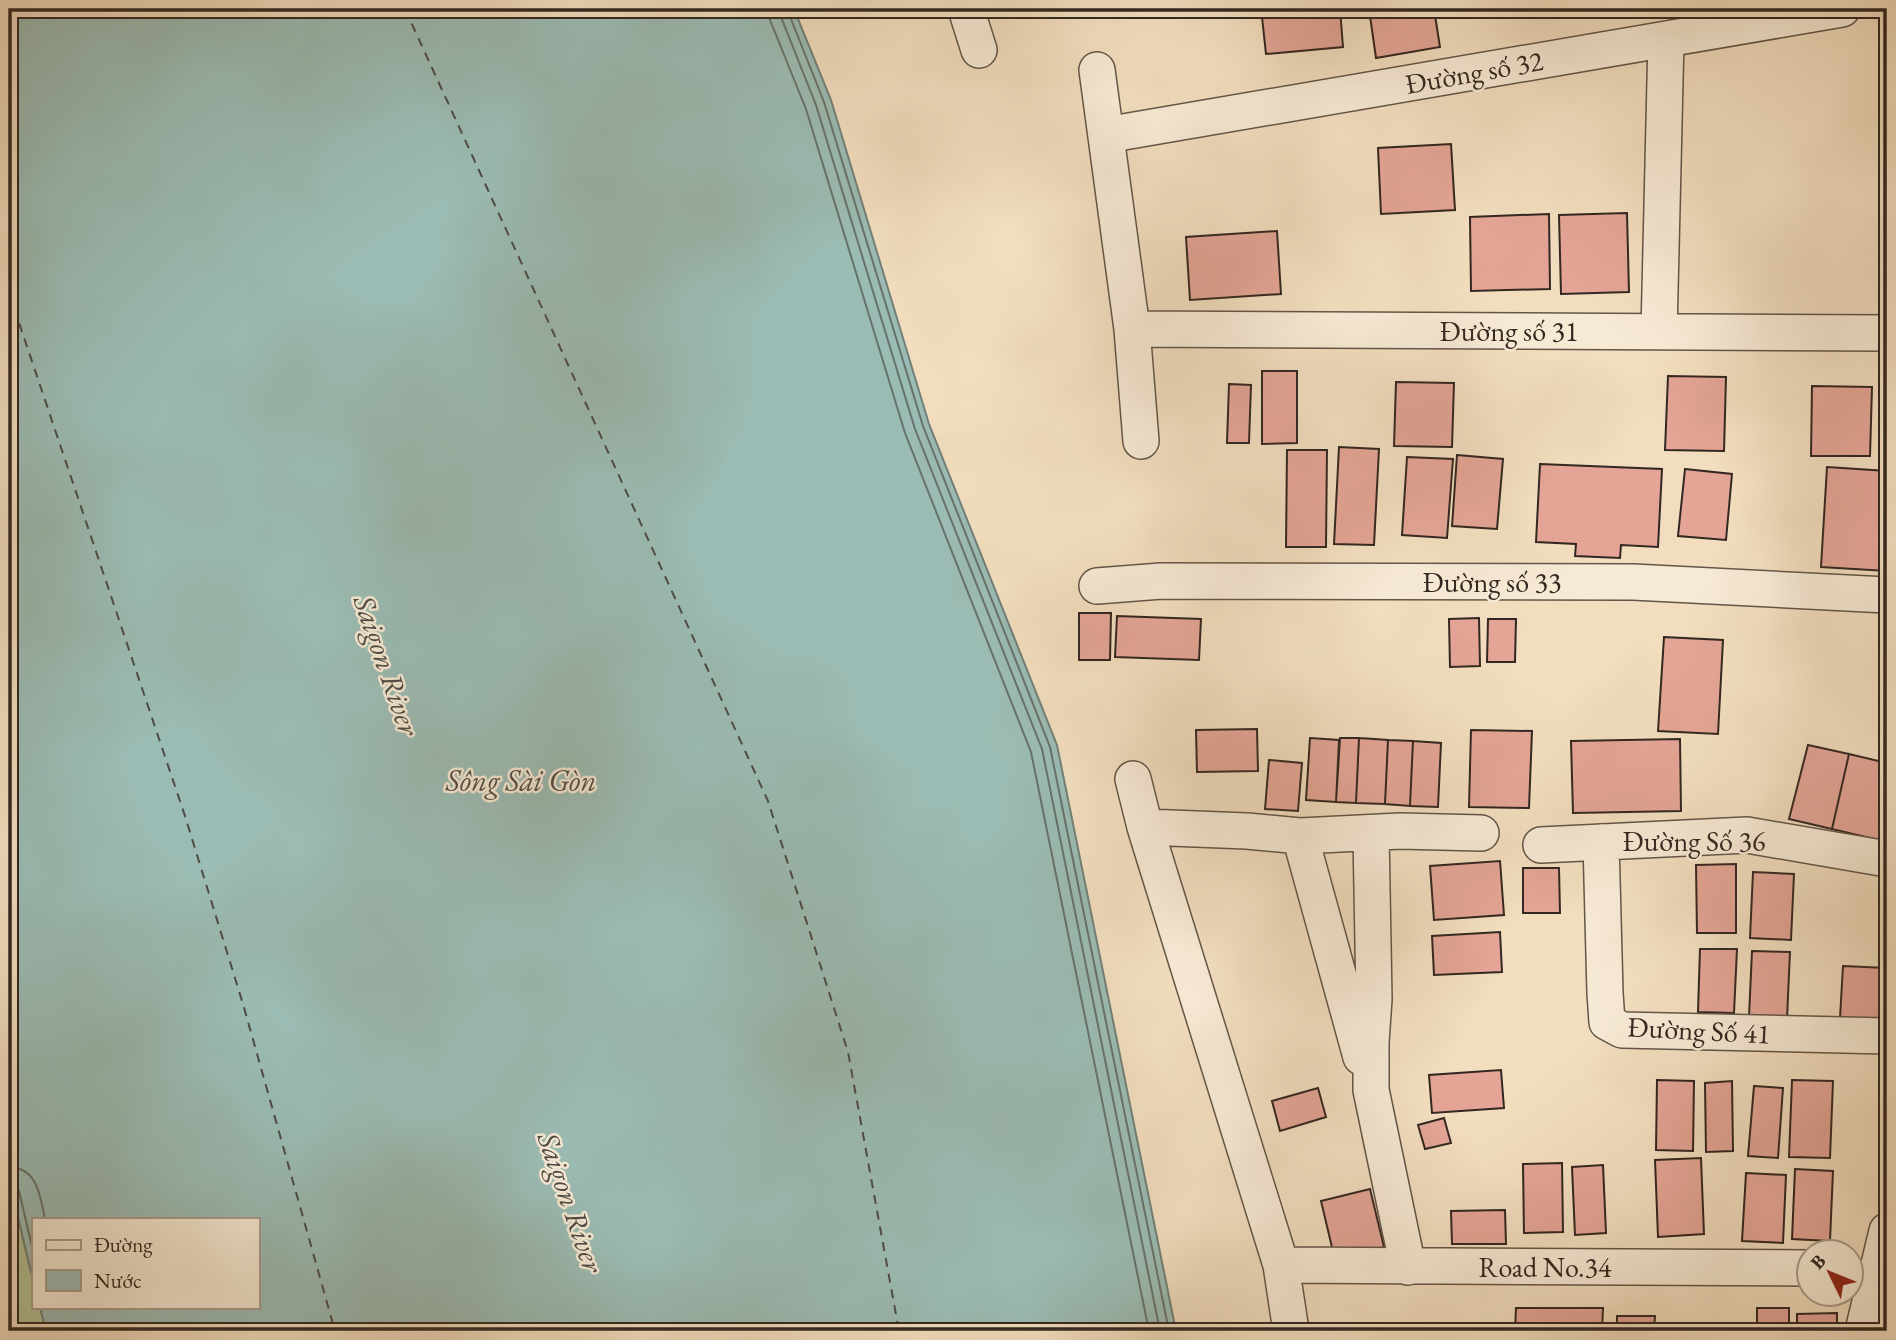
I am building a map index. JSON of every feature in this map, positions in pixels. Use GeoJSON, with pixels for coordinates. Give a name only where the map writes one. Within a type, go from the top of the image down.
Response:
{"type":"FeatureCollection","features":[{"type":"Feature","properties":{"kind":"street"},"geometry":{"type":"LineString","coordinates":[[966,9],[979,50]]}},
{"type":"Feature","properties":{"kind":"street","name":"Đường số 32"},"geometry":{"type":"LineString","coordinates":[[1106,135],[1842,9]]}},
{"type":"Feature","properties":{"kind":"street"},"geometry":{"type":"LineString","coordinates":[[1659,332],[1666,39]]}},
{"type":"Feature","properties":{"kind":"street"},"geometry":{"type":"LineString","coordinates":[[1097,70],[1132,329],[1141,441]]}},
{"type":"Feature","properties":{"kind":"street","name":"Đường số 31"},"geometry":{"type":"LineString","coordinates":[[1132,329],[1887,332]]}},
{"type":"Feature","properties":{"kind":"street","name":"Đường số 33"},"geometry":{"type":"LineString","coordinates":[[1097,586],[1161,581],[1633,582],[1887,595]]}},
{"type":"Feature","properties":{"kind":"street"},"geometry":{"type":"LineString","coordinates":[[1133,779],[1145,827],[1281,1265],[1292,1331]]}},
{"type":"Feature","properties":{"kind":"street"},"geometry":{"type":"LineString","coordinates":[[1145,827],[1300,836],[1400,831],[1481,833]]}},
{"type":"Feature","properties":{"kind":"street"},"geometry":{"type":"LineString","coordinates":[[1371,834],[1374,999],[1371,1090]]}},
{"type":"Feature","properties":{"kind":"street","name":"Đường Số 36"},"geometry":{"type":"LineString","coordinates":[[1541,845],[1748,835],[1887,859]]}},
{"type":"Feature","properties":{"kind":"street"},"geometry":{"type":"LineString","coordinates":[[1300,836],[1371,1090],[1408,1267]]}},
{"type":"Feature","properties":{"kind":"street","name":"Đường Số 41"},"geometry":{"type":"LineString","coordinates":[[1601,842],[1607,1022],[1622,1030],[1887,1036]]}},
{"type":"Feature","properties":{"kind":"street"},"geometry":{"type":"LineString","coordinates":[[1863,1331],[1872,1268],[1887,1231]]}},
{"type":"Feature","properties":{"kind":"street","name":"Road No.34"},"geometry":{"type":"LineString","coordinates":[[1281,1265],[1794,1268]]}},
{"type":"Feature","properties":{"kind":"path"},"geometry":{"type":"LineString","coordinates":[[9,1323],[22,1331]]}},
{"type":"Feature","properties":{"kind":"green space"},"geometry":{"type":"Polygon","coordinates":[[[9,1180],[32,1276],[32,1308],[40,1308],[46,1331],[9,1331],[9,1180]]]}},
{"type":"Feature","properties":{"kind":"water","name":"Sông Sài Gòn"},"geometry":{"type":"Polygon","coordinates":[[[9,9],[794,9],[831,100],[929,424],[1057,745],[1176,1331],[46,1331],[40,1308],[259,1308],[259,1218],[32,1218],[32,1276],[9,1180],[9,9]]]}},
{"type":"Feature","properties":{"kind":"building"},"geometry":{"type":"Polygon","coordinates":[[[1340,9],[1343,47],[1266,54],[1262,17],[1340,9]]]}},
{"type":"Feature","properties":{"kind":"building"},"geometry":{"type":"Polygon","coordinates":[[[1369,9],[1434,9],[1440,47],[1376,58],[1369,9]]]}},
{"type":"Feature","properties":{"kind":"building"},"geometry":{"type":"Polygon","coordinates":[[[1451,144],[1455,210],[1381,214],[1378,148],[1451,144]]]}},
{"type":"Feature","properties":{"kind":"building"},"geometry":{"type":"Polygon","coordinates":[[[1627,213],[1629,292],[1561,294],[1559,215],[1627,213]]]}},
{"type":"Feature","properties":{"kind":"building"},"geometry":{"type":"Polygon","coordinates":[[[1549,214],[1550,289],[1471,291],[1470,217],[1549,214]]]}},
{"type":"Feature","properties":{"kind":"building"},"geometry":{"type":"Polygon","coordinates":[[[1277,231],[1281,294],[1190,300],[1186,237],[1277,231]]]}},
{"type":"Feature","properties":{"kind":"building"},"geometry":{"type":"Polygon","coordinates":[[[1262,371],[1297,371],[1297,443],[1262,444],[1262,371]]]}},
{"type":"Feature","properties":{"kind":"building"},"geometry":{"type":"Polygon","coordinates":[[[1668,376],[1726,377],[1724,451],[1665,450],[1668,376]]]}},
{"type":"Feature","properties":{"kind":"building"},"geometry":{"type":"Polygon","coordinates":[[[1396,382],[1454,383],[1452,447],[1394,446],[1396,382]]]}},
{"type":"Feature","properties":{"kind":"building"},"geometry":{"type":"Polygon","coordinates":[[[1882,382],[1887,382],[1887,456],[1883,456],[1882,382]]]}},
{"type":"Feature","properties":{"kind":"building"},"geometry":{"type":"Polygon","coordinates":[[[1229,384],[1251,385],[1249,443],[1227,443],[1229,384]]]}},
{"type":"Feature","properties":{"kind":"building"},"geometry":{"type":"Polygon","coordinates":[[[1812,386],[1872,387],[1870,456],[1811,456],[1812,386]]]}},
{"type":"Feature","properties":{"kind":"building"},"geometry":{"type":"Polygon","coordinates":[[[1339,447],[1379,449],[1374,545],[1334,544],[1339,447]]]}},
{"type":"Feature","properties":{"kind":"building"},"geometry":{"type":"Polygon","coordinates":[[[1287,450],[1327,450],[1326,547],[1286,547],[1287,450]]]}},
{"type":"Feature","properties":{"kind":"building"},"geometry":{"type":"Polygon","coordinates":[[[1457,455],[1503,459],[1497,529],[1452,526],[1457,455]]]}},
{"type":"Feature","properties":{"kind":"building"},"geometry":{"type":"Polygon","coordinates":[[[1407,457],[1453,459],[1447,538],[1402,535],[1407,457]]]}},
{"type":"Feature","properties":{"kind":"building"},"geometry":{"type":"Polygon","coordinates":[[[1540,464],[1662,469],[1658,547],[1621,545],[1620,558],[1575,556],[1576,544],[1536,542],[1540,464]]]}},
{"type":"Feature","properties":{"kind":"building"},"geometry":{"type":"Polygon","coordinates":[[[1827,467],[1887,471],[1887,571],[1821,567],[1827,467]]]}},
{"type":"Feature","properties":{"kind":"building"},"geometry":{"type":"Polygon","coordinates":[[[1685,469],[1732,474],[1726,540],[1678,536],[1685,469]]]}},
{"type":"Feature","properties":{"kind":"building"},"geometry":{"type":"Polygon","coordinates":[[[1079,613],[1111,613],[1110,660],[1079,660],[1079,613]]]}},
{"type":"Feature","properties":{"kind":"building"},"geometry":{"type":"Polygon","coordinates":[[[1117,616],[1201,619],[1199,660],[1115,657],[1117,616]]]}},
{"type":"Feature","properties":{"kind":"building"},"geometry":{"type":"Polygon","coordinates":[[[1479,618],[1480,666],[1450,667],[1449,619],[1479,618]]]}},
{"type":"Feature","properties":{"kind":"building"},"geometry":{"type":"Polygon","coordinates":[[[1488,619],[1516,619],[1515,662],[1487,662],[1488,619]]]}},
{"type":"Feature","properties":{"kind":"building"},"geometry":{"type":"Polygon","coordinates":[[[1664,637],[1723,640],[1718,734],[1658,731],[1664,637]]]}},
{"type":"Feature","properties":{"kind":"building"},"geometry":{"type":"Polygon","coordinates":[[[1257,729],[1258,771],[1197,772],[1196,730],[1257,729]]]}},
{"type":"Feature","properties":{"kind":"building"},"geometry":{"type":"Polygon","coordinates":[[[1471,730],[1532,731],[1529,808],[1469,807],[1471,730]]]}},
{"type":"Feature","properties":{"kind":"building"},"geometry":{"type":"Polygon","coordinates":[[[1310,738],[1339,740],[1336,802],[1306,800],[1310,738]]]}},
{"type":"Feature","properties":{"kind":"building"},"geometry":{"type":"Polygon","coordinates":[[[1340,738],[1359,738],[1356,803],[1336,802],[1340,738]]]}},
{"type":"Feature","properties":{"kind":"building"},"geometry":{"type":"Polygon","coordinates":[[[1359,738],[1388,740],[1385,804],[1356,803],[1359,738]]]}},
{"type":"Feature","properties":{"kind":"building"},"geometry":{"type":"Polygon","coordinates":[[[1680,739],[1681,811],[1573,813],[1571,741],[1680,739]]]}},
{"type":"Feature","properties":{"kind":"building"},"geometry":{"type":"Polygon","coordinates":[[[1388,740],[1413,741],[1410,806],[1385,804],[1388,740]]]}},
{"type":"Feature","properties":{"kind":"building"},"geometry":{"type":"Polygon","coordinates":[[[1413,741],[1441,743],[1438,807],[1410,806],[1413,741]]]}},
{"type":"Feature","properties":{"kind":"building"},"geometry":{"type":"Polygon","coordinates":[[[1808,745],[1849,754],[1832,829],[1789,819],[1808,745]]]}},
{"type":"Feature","properties":{"kind":"building"},"geometry":{"type":"Polygon","coordinates":[[[1849,754],[1887,763],[1887,842],[1832,829],[1849,754]]]}},
{"type":"Feature","properties":{"kind":"building"},"geometry":{"type":"Polygon","coordinates":[[[1269,760],[1302,763],[1298,811],[1265,809],[1269,760]]]}},
{"type":"Feature","properties":{"kind":"building"},"geometry":{"type":"Polygon","coordinates":[[[1500,861],[1504,915],[1434,920],[1430,866],[1500,861]]]}},
{"type":"Feature","properties":{"kind":"building"},"geometry":{"type":"Polygon","coordinates":[[[1736,864],[1736,933],[1697,933],[1696,865],[1736,864]]]}},
{"type":"Feature","properties":{"kind":"building"},"geometry":{"type":"Polygon","coordinates":[[[1523,868],[1559,868],[1560,913],[1523,913],[1523,868]]]}},
{"type":"Feature","properties":{"kind":"building"},"geometry":{"type":"Polygon","coordinates":[[[1753,872],[1794,874],[1791,940],[1750,938],[1753,872]]]}},
{"type":"Feature","properties":{"kind":"building"},"geometry":{"type":"Polygon","coordinates":[[[1500,932],[1502,972],[1434,975],[1432,936],[1500,932]]]}},
{"type":"Feature","properties":{"kind":"building"},"geometry":{"type":"Polygon","coordinates":[[[1700,949],[1737,949],[1734,1013],[1698,1012],[1700,949]]]}},
{"type":"Feature","properties":{"kind":"building"},"geometry":{"type":"Polygon","coordinates":[[[1752,951],[1790,952],[1787,1019],[1749,1017],[1752,951]]]}},
{"type":"Feature","properties":{"kind":"building"},"geometry":{"type":"Polygon","coordinates":[[[1843,966],[1887,968],[1885,1020],[1840,1018],[1843,966]]]}},
{"type":"Feature","properties":{"kind":"building"},"geometry":{"type":"Polygon","coordinates":[[[1501,1070],[1504,1108],[1432,1113],[1429,1075],[1501,1070]]]}},
{"type":"Feature","properties":{"kind":"building"},"geometry":{"type":"Polygon","coordinates":[[[1657,1080],[1694,1081],[1693,1151],[1656,1150],[1657,1080]]]}},
{"type":"Feature","properties":{"kind":"building"},"geometry":{"type":"Polygon","coordinates":[[[1792,1080],[1833,1081],[1830,1158],[1789,1157],[1792,1080]]]}},
{"type":"Feature","properties":{"kind":"building"},"geometry":{"type":"Polygon","coordinates":[[[1732,1081],[1733,1151],[1706,1152],[1705,1083],[1732,1081]]]}},
{"type":"Feature","properties":{"kind":"building"},"geometry":{"type":"Polygon","coordinates":[[[1754,1086],[1783,1088],[1778,1158],[1748,1156],[1754,1086]]]}},
{"type":"Feature","properties":{"kind":"building"},"geometry":{"type":"Polygon","coordinates":[[[1318,1088],[1326,1117],[1280,1131],[1272,1101],[1318,1088]]]}},
{"type":"Feature","properties":{"kind":"building"},"geometry":{"type":"Polygon","coordinates":[[[1444,1118],[1451,1143],[1425,1149],[1418,1125],[1444,1118]]]}},
{"type":"Feature","properties":{"kind":"building"},"geometry":{"type":"Polygon","coordinates":[[[1701,1158],[1704,1234],[1658,1237],[1655,1160],[1701,1158]]]}},
{"type":"Feature","properties":{"kind":"building"},"geometry":{"type":"Polygon","coordinates":[[[1562,1163],[1563,1232],[1524,1233],[1523,1164],[1562,1163]]]}},
{"type":"Feature","properties":{"kind":"building"},"geometry":{"type":"Polygon","coordinates":[[[1603,1165],[1606,1233],[1575,1235],[1572,1167],[1603,1165]]]}},
{"type":"Feature","properties":{"kind":"building"},"geometry":{"type":"Polygon","coordinates":[[[1795,1169],[1833,1171],[1830,1238],[1792,1239],[1795,1169]]]}},
{"type":"Feature","properties":{"kind":"building"},"geometry":{"type":"Polygon","coordinates":[[[1746,1173],[1786,1175],[1783,1243],[1742,1241],[1746,1173]]]}},
{"type":"Feature","properties":{"kind":"building"},"geometry":{"type":"Polygon","coordinates":[[[1370,1189],[1384,1247],[1335,1260],[1321,1201],[1370,1189]]]}},
{"type":"Feature","properties":{"kind":"building"},"geometry":{"type":"Polygon","coordinates":[[[1505,1210],[1506,1244],[1452,1244],[1451,1211],[1505,1210]]]}},
{"type":"Feature","properties":{"kind":"building"},"geometry":{"type":"Polygon","coordinates":[[[1516,1308],[1603,1308],[1602,1331],[1515,1331],[1516,1308]]]}},
{"type":"Feature","properties":{"kind":"building"},"geometry":{"type":"Polygon","coordinates":[[[1757,1308],[1789,1308],[1789,1331],[1757,1331],[1757,1308]]]}},
{"type":"Feature","properties":{"kind":"building"},"geometry":{"type":"Polygon","coordinates":[[[1837,1313],[1837,1331],[1797,1331],[1797,1314],[1837,1313]]]}},
{"type":"Feature","properties":{"kind":"building"},"geometry":{"type":"Polygon","coordinates":[[[1617,1316],[1655,1316],[1654,1331],[1617,1331],[1617,1316]]]}},
{"type":"Feature","properties":{"kind":"ferry route"},"geometry":{"type":"LineString","coordinates":[[405,9],[768,801],[848,1052],[899,1331]]}},
{"type":"Feature","properties":{"kind":"ferry route"},"geometry":{"type":"LineString","coordinates":[[9,293],[185,816],[243,1004],[335,1331]]}},
{"type":"Feature","properties":{"kind":"water label","name":"Saigon River"},"geometry":{"type":"Point","coordinates":[387,665]}},
{"type":"Feature","properties":{"kind":"water label","name":"Saigon River"},"geometry":{"type":"Point","coordinates":[571,1202]}}]}
